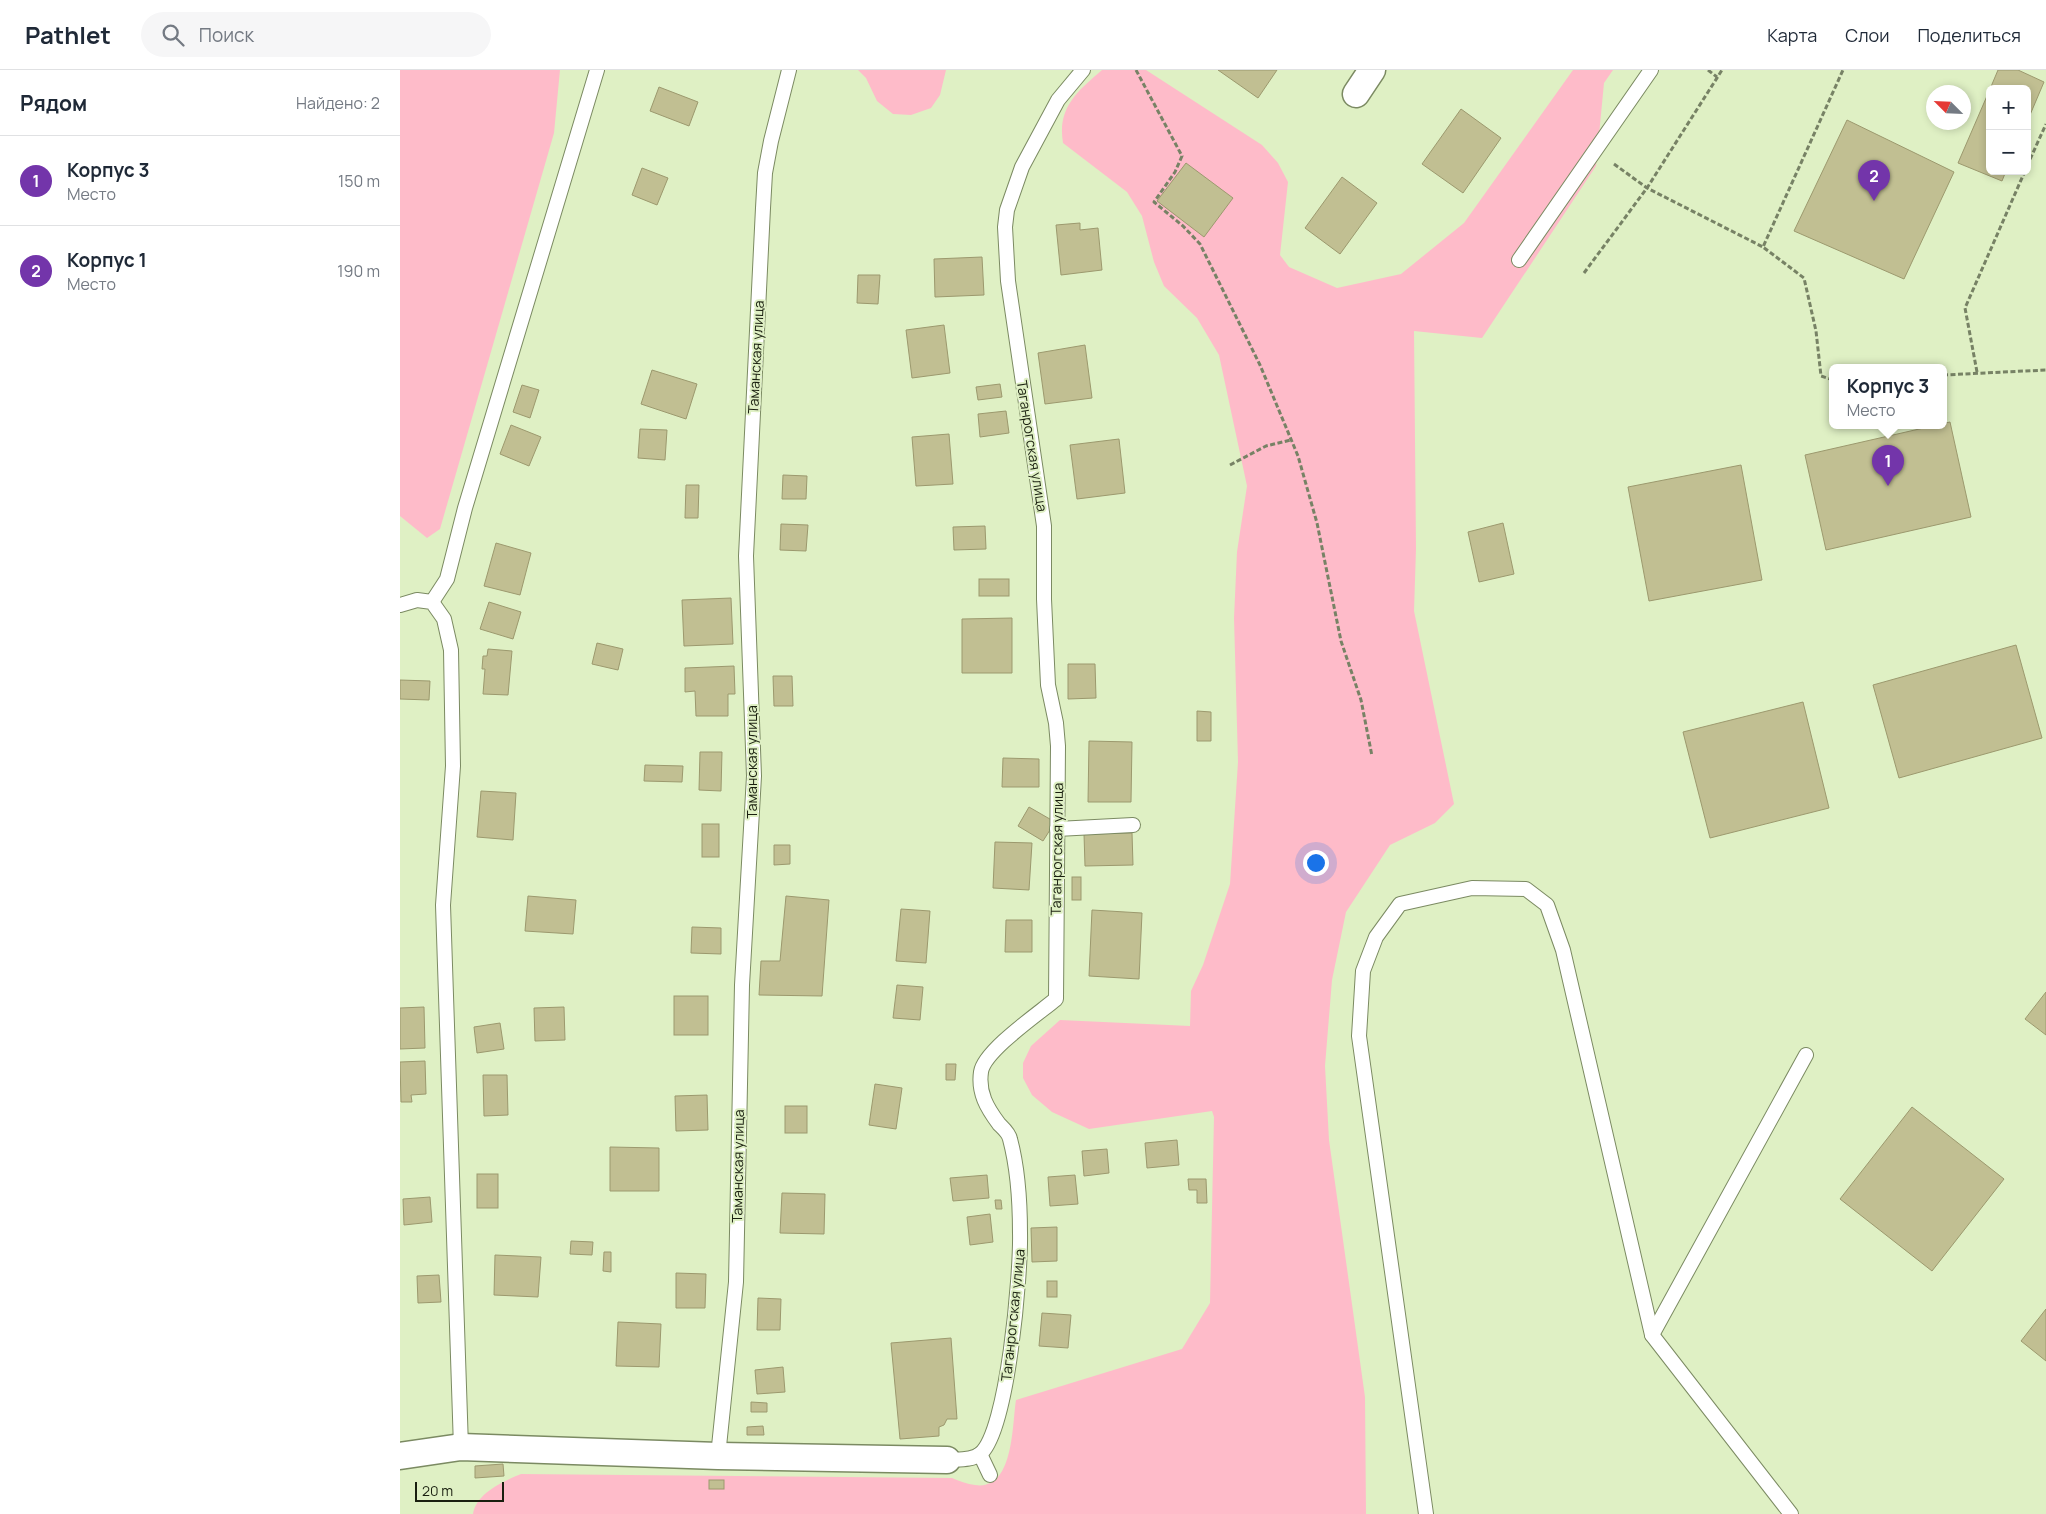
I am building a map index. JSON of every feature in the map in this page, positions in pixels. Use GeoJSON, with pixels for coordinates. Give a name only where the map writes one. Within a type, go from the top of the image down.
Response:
{"type":"FeatureCollection","features":[{"type":"Feature","properties":{"kind":"street"},"geometry":{"type":"LineString","coordinates":[[1356,94],[1372,70]]}},
{"type":"Feature","properties":{"kind":"street"},"geometry":{"type":"LineString","coordinates":[[400,1456],[461,1447],[718,1456],[947,1460]]}},
{"type":"Feature","properties":{"kind":"lane"},"geometry":{"type":"LineString","coordinates":[[432,602],[447,578],[465,508],[597,70]]}},
{"type":"Feature","properties":{"kind":"lane","name":"Таманская улица"},"geometry":{"type":"LineString","coordinates":[[718,1456],[736,1282],[742,985],[754,776],[746,556],[763,208],[765,173],[771,141],[789,70]]}},
{"type":"Feature","properties":{"kind":"lane","name":"Таганрогская улица"},"geometry":{"type":"LineString","coordinates":[[980,1454],[988,1443],[1004,1396],[1018,1293],[1020,1233],[1017,1172],[1010,1136],[988,1110],[981,1093],[981,1071],[992,1052],[1056,999],[1058,746],[1056,723],[1048,685],[1044,599],[1044,526],[1012,311],[1007,254],[1007,210],[1022,167],[1058,100],[1084,70]]}},
{"type":"Feature","properties":{"kind":"lane"},"geometry":{"type":"LineString","coordinates":[[1520,260],[1651,70]]}},
{"type":"Feature","properties":{"kind":"lane"},"geometry":{"type":"LineString","coordinates":[[400,605],[417,600],[432,602],[444,619],[451,650],[453,766],[443,905],[461,1447]]}},
{"type":"Feature","properties":{"kind":"lane"},"geometry":{"type":"LineString","coordinates":[[1057,828],[1133,825]]}},
{"type":"Feature","properties":{"kind":"lane"},"geometry":{"type":"LineString","coordinates":[[1426,1514],[1360,1036],[1363,972],[1376,937],[1400,904],[1472,888],[1526,889],[1547,905],[1563,950],[1652,1335],[1791,1514]]}},
{"type":"Feature","properties":{"kind":"lane"},"geometry":{"type":"LineString","coordinates":[[1652,1335],[1806,1055]]}},
{"type":"Feature","properties":{"kind":"lane"},"geometry":{"type":"LineString","coordinates":[[947,1460],[970,1458],[980,1454],[990,1475]]}},
{"type":"Feature","properties":{"kind":"path"},"geometry":{"type":"LineString","coordinates":[[1136,70],[1182,156],[1175,172],[1154,202],[1200,244],[1260,365],[1298,456],[1317,523],[1341,641],[1361,700],[1372,756]]}},
{"type":"Feature","properties":{"kind":"path"},"geometry":{"type":"LineString","coordinates":[[1708,70],[1718,77]]}},
{"type":"Feature","properties":{"kind":"path"},"geometry":{"type":"LineString","coordinates":[[1584,274],[1647,188],[1722,70]]}},
{"type":"Feature","properties":{"kind":"path"},"geometry":{"type":"LineString","coordinates":[[1763,247],[1843,70]]}},
{"type":"Feature","properties":{"kind":"path"},"geometry":{"type":"LineString","coordinates":[[2031,157],[2046,124]]}},
{"type":"Feature","properties":{"kind":"path"},"geometry":{"type":"LineString","coordinates":[[1596,150],[1647,188],[1763,247],[1804,278],[1816,331],[1821,376],[1829,379]]}},
{"type":"Feature","properties":{"kind":"path"},"geometry":{"type":"LineString","coordinates":[[1977,372],[1965,308],[2023,175]]}},
{"type":"Feature","properties":{"kind":"path"},"geometry":{"type":"LineString","coordinates":[[1947,375],[2046,370]]}},
{"type":"Feature","properties":{"kind":"path"},"geometry":{"type":"LineString","coordinates":[[1230,465],[1266,446],[1292,440]]}},
{"type":"Feature","properties":{"kind":"shaded area"},"geometry":{"type":"Polygon","coordinates":[[[400,70],[560,70],[554,133],[440,529],[427,538],[400,516],[400,70]]]}},
{"type":"Feature","properties":{"kind":"shaded area"},"geometry":{"type":"Polygon","coordinates":[[[858,70],[946,70],[940,95],[931,108],[911,115],[893,114],[877,101],[866,78],[858,70]]]}},
{"type":"Feature","properties":{"kind":"shaded area"},"geometry":{"type":"Polygon","coordinates":[[[1102,70],[1146,70],[1262,145],[1278,163],[1288,182],[1280,255],[1289,267],[1337,288],[1401,274],[1464,223],[1573,70],[1613,70],[1604,83],[1596,166],[1482,338],[1414,331],[1416,549],[1414,611],[1454,804],[1435,823],[1390,845],[1346,912],[1332,980],[1325,1066],[1329,1140],[1365,1397],[1366,1514],[473,1514],[479,1500],[485,1494],[499,1484],[521,1474],[952,1478],[972,1485],[988,1484],[997,1478],[1009,1454],[1016,1400],[1182,1349],[1210,1303],[1214,1117],[1212,1111],[1089,1129],[1052,1112],[1032,1095],[1023,1078],[1023,1063],[1031,1046],[1060,1020],[1190,1026],[1191,991],[1203,965],[1230,884],[1238,762],[1234,618],[1237,552],[1247,486],[1219,355],[1197,318],[1164,286],[1154,262],[1142,216],[1127,192],[1063,143],[1063,119],[1066,110],[1085,85],[1102,70]]]}},
{"type":"Feature","properties":{"kind":"building"},"geometry":{"type":"Polygon","coordinates":[[[1218,70],[1277,70],[1258,98],[1218,70]]]}},
{"type":"Feature","properties":{"kind":"building"},"geometry":{"type":"Polygon","coordinates":[[[1998,70],[2018,70],[2044,82],[2031,113],[2031,85],[1992,85],[1998,70]]]}},
{"type":"Feature","properties":{"kind":"building"},"geometry":{"type":"Polygon","coordinates":[[[659,87],[698,102],[689,126],[650,111],[659,87]]]}},
{"type":"Feature","properties":{"kind":"building"},"geometry":{"type":"Polygon","coordinates":[[[1986,98],[1986,174],[1958,163],[1986,98]]]}},
{"type":"Feature","properties":{"kind":"building"},"geometry":{"type":"Polygon","coordinates":[[[1461,109],[1501,138],[1463,193],[1422,164],[1461,109]]]}},
{"type":"Feature","properties":{"kind":"building"},"geometry":{"type":"Polygon","coordinates":[[[1847,120],[1954,172],[1904,279],[1794,231],[1847,120]]]}},
{"type":"Feature","properties":{"kind":"building"},"geometry":{"type":"Polygon","coordinates":[[[1186,163],[1233,198],[1204,237],[1157,201],[1186,163]]]}},
{"type":"Feature","properties":{"kind":"building"},"geometry":{"type":"Polygon","coordinates":[[[642,168],[668,178],[657,205],[632,195],[642,168]]]}},
{"type":"Feature","properties":{"kind":"building"},"geometry":{"type":"Polygon","coordinates":[[[1987,175],[2004,175],[2002,181],[1987,175]]]}},
{"type":"Feature","properties":{"kind":"building"},"geometry":{"type":"Polygon","coordinates":[[[1342,177],[1377,203],[1340,254],[1305,228],[1342,177]]]}},
{"type":"Feature","properties":{"kind":"building"},"geometry":{"type":"Polygon","coordinates":[[[1080,223],[1080,230],[1098,228],[1102,270],[1061,275],[1056,225],[1080,223]]]}},
{"type":"Feature","properties":{"kind":"building"},"geometry":{"type":"Polygon","coordinates":[[[982,257],[984,295],[935,297],[934,259],[982,257]]]}},
{"type":"Feature","properties":{"kind":"building"},"geometry":{"type":"Polygon","coordinates":[[[858,275],[880,275],[878,304],[857,303],[858,275]]]}},
{"type":"Feature","properties":{"kind":"building"},"geometry":{"type":"Polygon","coordinates":[[[944,325],[950,373],[912,378],[906,330],[944,325]]]}},
{"type":"Feature","properties":{"kind":"building"},"geometry":{"type":"Polygon","coordinates":[[[1085,345],[1092,398],[1045,404],[1038,353],[1085,345]]]}},
{"type":"Feature","properties":{"kind":"building"},"geometry":{"type":"Polygon","coordinates":[[[652,370],[697,384],[686,419],[641,404],[652,370]]]}},
{"type":"Feature","properties":{"kind":"building"},"geometry":{"type":"Polygon","coordinates":[[[1000,384],[1002,397],[978,400],[976,387],[1000,384]]]}},
{"type":"Feature","properties":{"kind":"building"},"geometry":{"type":"Polygon","coordinates":[[[522,385],[539,390],[530,418],[513,412],[522,385]]]}},
{"type":"Feature","properties":{"kind":"building"},"geometry":{"type":"Polygon","coordinates":[[[1006,411],[1009,433],[980,437],[978,414],[1006,411]]]}},
{"type":"Feature","properties":{"kind":"building"},"geometry":{"type":"Polygon","coordinates":[[[1950,422],[1971,517],[1826,550],[1805,455],[1919,429],[1947,429],[1947,423],[1950,422]]]}},
{"type":"Feature","properties":{"kind":"building"},"geometry":{"type":"Polygon","coordinates":[[[511,425],[541,437],[529,466],[500,454],[511,425]]]}},
{"type":"Feature","properties":{"kind":"building"},"geometry":{"type":"Polygon","coordinates":[[[640,429],[667,430],[665,460],[638,458],[640,429]]]}},
{"type":"Feature","properties":{"kind":"building"},"geometry":{"type":"Polygon","coordinates":[[[949,434],[953,484],[916,486],[912,437],[949,434]]]}},
{"type":"Feature","properties":{"kind":"building"},"geometry":{"type":"Polygon","coordinates":[[[1119,439],[1125,493],[1077,499],[1070,445],[1119,439]]]}},
{"type":"Feature","properties":{"kind":"building"},"geometry":{"type":"Polygon","coordinates":[[[1741,465],[1762,580],[1649,601],[1628,487],[1741,465]]]}},
{"type":"Feature","properties":{"kind":"building"},"geometry":{"type":"Polygon","coordinates":[[[783,475],[807,476],[806,499],[782,499],[783,475]]]}},
{"type":"Feature","properties":{"kind":"building"},"geometry":{"type":"Polygon","coordinates":[[[686,485],[699,485],[698,518],[685,518],[686,485]]]}},
{"type":"Feature","properties":{"kind":"building"},"geometry":{"type":"Polygon","coordinates":[[[1503,523],[1514,574],[1479,582],[1468,532],[1503,523]]]}},
{"type":"Feature","properties":{"kind":"building"},"geometry":{"type":"Polygon","coordinates":[[[781,524],[808,525],[806,551],[780,550],[781,524]]]}},
{"type":"Feature","properties":{"kind":"building"},"geometry":{"type":"Polygon","coordinates":[[[985,526],[986,549],[954,550],[953,527],[985,526]]]}},
{"type":"Feature","properties":{"kind":"building"},"geometry":{"type":"Polygon","coordinates":[[[496,543],[531,553],[520,595],[484,586],[496,543]]]}},
{"type":"Feature","properties":{"kind":"building"},"geometry":{"type":"Polygon","coordinates":[[[979,579],[1009,579],[1009,596],[979,596],[979,579]]]}},
{"type":"Feature","properties":{"kind":"building"},"geometry":{"type":"Polygon","coordinates":[[[731,598],[733,644],[684,646],[682,600],[731,598]]]}},
{"type":"Feature","properties":{"kind":"building"},"geometry":{"type":"Polygon","coordinates":[[[489,602],[521,612],[513,639],[480,629],[489,602]]]}},
{"type":"Feature","properties":{"kind":"building"},"geometry":{"type":"Polygon","coordinates":[[[1012,618],[1012,673],[962,673],[962,619],[1012,618]]]}},
{"type":"Feature","properties":{"kind":"building"},"geometry":{"type":"Polygon","coordinates":[[[597,643],[623,649],[618,670],[592,664],[597,643]]]}},
{"type":"Feature","properties":{"kind":"building"},"geometry":{"type":"Polygon","coordinates":[[[2016,645],[2042,738],[1899,778],[1873,685],[2016,645]]]}},
{"type":"Feature","properties":{"kind":"building"},"geometry":{"type":"Polygon","coordinates":[[[488,649],[512,651],[508,695],[483,694],[485,669],[482,669],[483,656],[487,656],[488,649]]]}},
{"type":"Feature","properties":{"kind":"building"},"geometry":{"type":"Polygon","coordinates":[[[1068,664],[1095,664],[1096,698],[1068,699],[1068,664]]]}},
{"type":"Feature","properties":{"kind":"building"},"geometry":{"type":"Polygon","coordinates":[[[734,666],[735,694],[728,694],[728,716],[696,716],[695,691],[685,692],[685,668],[734,666]]]}},
{"type":"Feature","properties":{"kind":"building"},"geometry":{"type":"Polygon","coordinates":[[[773,676],[792,676],[793,706],[774,706],[773,676]]]}},
{"type":"Feature","properties":{"kind":"building"},"geometry":{"type":"Polygon","coordinates":[[[400,680],[430,681],[429,700],[400,699],[400,680]]]}},
{"type":"Feature","properties":{"kind":"building"},"geometry":{"type":"Polygon","coordinates":[[[1803,702],[1829,808],[1710,838],[1683,732],[1803,702]]]}},
{"type":"Feature","properties":{"kind":"building"},"geometry":{"type":"Polygon","coordinates":[[[1197,711],[1211,712],[1211,741],[1197,741],[1197,711]]]}},
{"type":"Feature","properties":{"kind":"building"},"geometry":{"type":"Polygon","coordinates":[[[1089,741],[1132,742],[1131,802],[1088,802],[1089,741]]]}},
{"type":"Feature","properties":{"kind":"building"},"geometry":{"type":"Polygon","coordinates":[[[700,752],[722,752],[721,791],[699,790],[700,752]]]}},
{"type":"Feature","properties":{"kind":"building"},"geometry":{"type":"Polygon","coordinates":[[[1003,758],[1039,759],[1039,787],[1002,787],[1003,758]]]}},
{"type":"Feature","properties":{"kind":"building"},"geometry":{"type":"Polygon","coordinates":[[[645,765],[683,766],[682,782],[644,781],[645,765]]]}},
{"type":"Feature","properties":{"kind":"building"},"geometry":{"type":"Polygon","coordinates":[[[481,791],[516,793],[513,840],[477,837],[481,791]]]}},
{"type":"Feature","properties":{"kind":"building"},"geometry":{"type":"Polygon","coordinates":[[[1029,807],[1055,822],[1043,841],[1018,826],[1029,807]]]}},
{"type":"Feature","properties":{"kind":"building"},"geometry":{"type":"Polygon","coordinates":[[[702,824],[719,824],[719,857],[702,857],[702,824]]]}},
{"type":"Feature","properties":{"kind":"building"},"geometry":{"type":"Polygon","coordinates":[[[1132,833],[1133,865],[1085,866],[1084,834],[1132,833]]]}},
{"type":"Feature","properties":{"kind":"building"},"geometry":{"type":"Polygon","coordinates":[[[995,842],[1032,843],[1029,890],[993,888],[995,842]]]}},
{"type":"Feature","properties":{"kind":"building"},"geometry":{"type":"Polygon","coordinates":[[[774,845],[790,845],[790,864],[774,865],[774,845]]]}},
{"type":"Feature","properties":{"kind":"building"},"geometry":{"type":"Polygon","coordinates":[[[1072,877],[1081,877],[1081,900],[1072,900],[1072,877]]]}},
{"type":"Feature","properties":{"kind":"building"},"geometry":{"type":"Polygon","coordinates":[[[528,896],[576,900],[573,934],[525,931],[528,896]]]}},
{"type":"Feature","properties":{"kind":"building"},"geometry":{"type":"Polygon","coordinates":[[[786,896],[829,900],[822,996],[759,995],[761,961],[780,961],[786,896]]]}},
{"type":"Feature","properties":{"kind":"building"},"geometry":{"type":"Polygon","coordinates":[[[901,909],[930,911],[926,963],[896,961],[901,909]]]}},
{"type":"Feature","properties":{"kind":"building"},"geometry":{"type":"Polygon","coordinates":[[[1092,910],[1142,913],[1139,979],[1089,976],[1092,910]]]}},
{"type":"Feature","properties":{"kind":"building"},"geometry":{"type":"Polygon","coordinates":[[[1006,920],[1032,920],[1032,952],[1005,952],[1006,920]]]}},
{"type":"Feature","properties":{"kind":"building"},"geometry":{"type":"Polygon","coordinates":[[[692,927],[721,928],[721,954],[691,953],[692,927]]]}},
{"type":"Feature","properties":{"kind":"building"},"geometry":{"type":"Polygon","coordinates":[[[897,985],[923,987],[920,1020],[893,1018],[897,985]]]}},
{"type":"Feature","properties":{"kind":"building"},"geometry":{"type":"Polygon","coordinates":[[[2046,992],[2046,1035],[2025,1019],[2046,992]]]}},
{"type":"Feature","properties":{"kind":"building"},"geometry":{"type":"Polygon","coordinates":[[[674,996],[708,996],[708,1035],[674,1035],[674,996]]]}},
{"type":"Feature","properties":{"kind":"building"},"geometry":{"type":"Polygon","coordinates":[[[424,1007],[425,1048],[400,1049],[400,1008],[424,1007]]]}},
{"type":"Feature","properties":{"kind":"building"},"geometry":{"type":"Polygon","coordinates":[[[564,1007],[565,1040],[535,1041],[534,1008],[564,1007]]]}},
{"type":"Feature","properties":{"kind":"building"},"geometry":{"type":"Polygon","coordinates":[[[500,1023],[504,1049],[477,1053],[474,1027],[500,1023]]]}},
{"type":"Feature","properties":{"kind":"building"},"geometry":{"type":"Polygon","coordinates":[[[425,1061],[426,1094],[411,1095],[412,1102],[401,1102],[400,1062],[425,1061]]]}},
{"type":"Feature","properties":{"kind":"building"},"geometry":{"type":"Polygon","coordinates":[[[946,1064],[956,1064],[955,1080],[946,1080],[946,1064]]]}},
{"type":"Feature","properties":{"kind":"building"},"geometry":{"type":"Polygon","coordinates":[[[483,1075],[507,1075],[508,1115],[484,1116],[483,1075]]]}},
{"type":"Feature","properties":{"kind":"building"},"geometry":{"type":"Polygon","coordinates":[[[875,1084],[902,1088],[896,1129],[869,1125],[875,1084]]]}},
{"type":"Feature","properties":{"kind":"building"},"geometry":{"type":"Polygon","coordinates":[[[707,1095],[708,1130],[676,1131],[675,1096],[707,1095]]]}},
{"type":"Feature","properties":{"kind":"building"},"geometry":{"type":"Polygon","coordinates":[[[785,1106],[807,1106],[807,1133],[785,1133],[785,1106]]]}},
{"type":"Feature","properties":{"kind":"building"},"geometry":{"type":"Polygon","coordinates":[[[1912,1107],[2004,1179],[1932,1271],[1840,1199],[1912,1107]]]}},
{"type":"Feature","properties":{"kind":"building"},"geometry":{"type":"Polygon","coordinates":[[[1177,1140],[1179,1165],[1147,1168],[1145,1143],[1177,1140]]]}},
{"type":"Feature","properties":{"kind":"building"},"geometry":{"type":"Polygon","coordinates":[[[610,1147],[659,1148],[659,1191],[610,1191],[610,1147]]]}},
{"type":"Feature","properties":{"kind":"building"},"geometry":{"type":"Polygon","coordinates":[[[1107,1149],[1109,1173],[1084,1176],[1082,1151],[1107,1149]]]}},
{"type":"Feature","properties":{"kind":"building"},"geometry":{"type":"Polygon","coordinates":[[[477,1174],[498,1174],[498,1208],[477,1208],[477,1174]]]}},
{"type":"Feature","properties":{"kind":"building"},"geometry":{"type":"Polygon","coordinates":[[[987,1175],[989,1198],[953,1201],[950,1178],[987,1175]]]}},
{"type":"Feature","properties":{"kind":"building"},"geometry":{"type":"Polygon","coordinates":[[[1075,1175],[1078,1204],[1050,1206],[1048,1177],[1075,1175]]]}},
{"type":"Feature","properties":{"kind":"building"},"geometry":{"type":"Polygon","coordinates":[[[1188,1179],[1206,1179],[1207,1203],[1197,1203],[1197,1190],[1189,1190],[1188,1179]]]}},
{"type":"Feature","properties":{"kind":"building"},"geometry":{"type":"Polygon","coordinates":[[[782,1193],[825,1194],[824,1234],[780,1233],[782,1193]]]}},
{"type":"Feature","properties":{"kind":"building"},"geometry":{"type":"Polygon","coordinates":[[[430,1197],[432,1222],[404,1225],[403,1199],[430,1197]]]}},
{"type":"Feature","properties":{"kind":"building"},"geometry":{"type":"Polygon","coordinates":[[[995,1200],[1001,1200],[1002,1209],[996,1209],[995,1200]]]}},
{"type":"Feature","properties":{"kind":"building"},"geometry":{"type":"Polygon","coordinates":[[[990,1214],[993,1242],[970,1245],[967,1217],[990,1214]]]}},
{"type":"Feature","properties":{"kind":"building"},"geometry":{"type":"Polygon","coordinates":[[[1057,1227],[1057,1261],[1032,1262],[1031,1228],[1057,1227]]]}},
{"type":"Feature","properties":{"kind":"building"},"geometry":{"type":"Polygon","coordinates":[[[571,1241],[593,1242],[592,1255],[570,1254],[571,1241]]]}},
{"type":"Feature","properties":{"kind":"building"},"geometry":{"type":"Polygon","coordinates":[[[604,1252],[611,1252],[611,1272],[603,1271],[604,1252]]]}},
{"type":"Feature","properties":{"kind":"building"},"geometry":{"type":"Polygon","coordinates":[[[495,1255],[541,1257],[538,1297],[494,1295],[495,1255]]]}},
{"type":"Feature","properties":{"kind":"building"},"geometry":{"type":"Polygon","coordinates":[[[676,1273],[706,1274],[705,1308],[676,1308],[676,1273]]]}},
{"type":"Feature","properties":{"kind":"building"},"geometry":{"type":"Polygon","coordinates":[[[439,1275],[441,1302],[418,1303],[417,1276],[439,1275]]]}},
{"type":"Feature","properties":{"kind":"building"},"geometry":{"type":"Polygon","coordinates":[[[1047,1281],[1057,1281],[1057,1297],[1047,1297],[1047,1281]]]}},
{"type":"Feature","properties":{"kind":"building"},"geometry":{"type":"Polygon","coordinates":[[[758,1298],[781,1299],[780,1330],[757,1330],[758,1298]]]}},
{"type":"Feature","properties":{"kind":"building"},"geometry":{"type":"Polygon","coordinates":[[[2046,1309],[2046,1361],[2021,1341],[2046,1309]]]}},
{"type":"Feature","properties":{"kind":"building"},"geometry":{"type":"Polygon","coordinates":[[[1042,1313],[1071,1315],[1068,1348],[1039,1346],[1042,1313]]]}},
{"type":"Feature","properties":{"kind":"building"},"geometry":{"type":"Polygon","coordinates":[[[618,1322],[661,1324],[659,1367],[616,1366],[618,1322]]]}},
{"type":"Feature","properties":{"kind":"building"},"geometry":{"type":"Polygon","coordinates":[[[951,1338],[957,1419],[947,1419],[944,1425],[939,1427],[939,1436],[900,1439],[891,1343],[951,1338]]]}},
{"type":"Feature","properties":{"kind":"building"},"geometry":{"type":"Polygon","coordinates":[[[783,1367],[785,1392],[757,1394],[755,1370],[783,1367]]]}},
{"type":"Feature","properties":{"kind":"building"},"geometry":{"type":"Polygon","coordinates":[[[751,1402],[767,1403],[767,1412],[751,1412],[751,1402]]]}},
{"type":"Feature","properties":{"kind":"building"},"geometry":{"type":"Polygon","coordinates":[[[763,1426],[764,1435],[747,1435],[747,1427],[763,1426]]]}},
{"type":"Feature","properties":{"kind":"building"},"geometry":{"type":"Polygon","coordinates":[[[503,1464],[504,1476],[475,1478],[475,1466],[503,1464]]]}},
{"type":"Feature","properties":{"kind":"building"},"geometry":{"type":"Polygon","coordinates":[[[709,1480],[724,1480],[724,1489],[709,1489],[709,1480]]]}},
{"type":"Feature","properties":{"kind":"place","name":"Корпус 1"},"geometry":{"type":"Point","coordinates":[1874,201]}},
{"type":"Feature","properties":{"kind":"place","name":"Корпус 3"},"geometry":{"type":"Point","coordinates":[1888,486]}}]}
